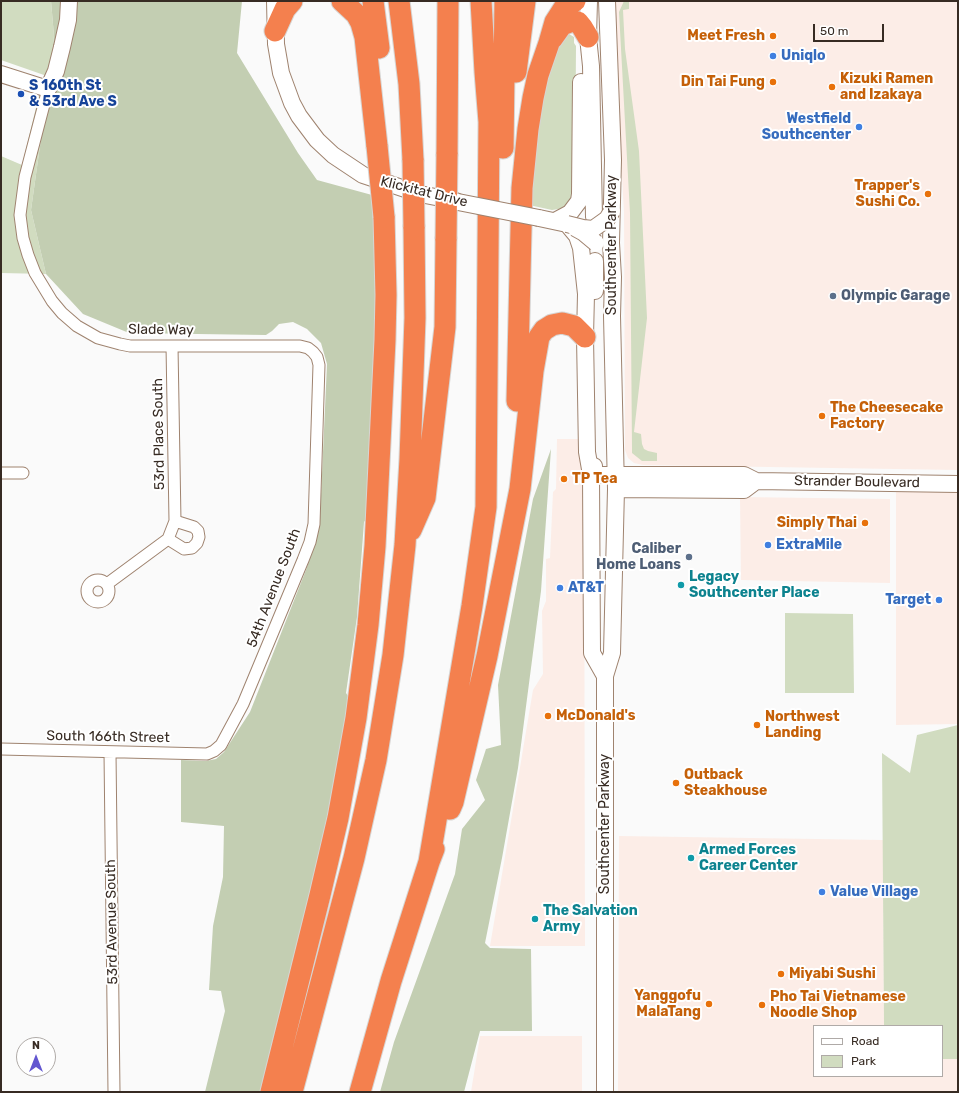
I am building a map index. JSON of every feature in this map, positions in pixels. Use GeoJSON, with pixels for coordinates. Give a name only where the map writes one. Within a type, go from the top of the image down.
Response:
{"type":"FeatureCollection","features":[{"type":"Feature","properties":{"kind":"highway"},"geometry":{"type":"LineString","coordinates":[[275,31],[285,9],[292,1]]}},
{"type":"Feature","properties":{"kind":"highway"},"geometry":{"type":"LineString","coordinates":[[342,1],[356,14],[366,37],[382,147]]}},
{"type":"Feature","properties":{"kind":"highway"},"geometry":{"type":"LineString","coordinates":[[271,1092],[338,818],[356,718],[368,625],[375,546],[385,340],[382,68],[373,1]]}},
{"type":"Feature","properties":{"kind":"highway"},"geometry":{"type":"LineString","coordinates":[[292,1092],[354,858],[376,760],[393,655],[405,545],[415,326],[413,160],[410,84],[400,1]]}},
{"type":"Feature","properties":{"kind":"highway"},"geometry":{"type":"LineString","coordinates":[[405,545],[425,498],[445,327],[448,1]]}},
{"type":"Feature","properties":{"kind":"highway"},"geometry":{"type":"LineString","coordinates":[[429,862],[468,630],[486,506],[489,122],[481,1]]}},
{"type":"Feature","properties":{"kind":"highway"},"geometry":{"type":"LineString","coordinates":[[487,434],[504,143],[505,1]]}},
{"type":"Feature","properties":{"kind":"highway"},"geometry":{"type":"LineString","coordinates":[[504,143],[525,1]]}},
{"type":"Feature","properties":{"kind":"highway"},"geometry":{"type":"LineString","coordinates":[[509,544],[517,400],[522,188],[528,129],[538,75],[549,43],[551,31],[564,8],[575,1]]}},
{"type":"Feature","properties":{"kind":"highway"},"geometry":{"type":"LineString","coordinates":[[549,43],[560,27],[573,21],[578,22],[588,37]]}},
{"type":"Feature","properties":{"kind":"highway"},"geometry":{"type":"LineString","coordinates":[[360,1092],[391,981],[429,862],[453,802],[487,656],[520,489],[538,337],[544,330],[552,325],[562,323],[574,326],[585,337]]}},
{"type":"Feature","properties":{"kind":"main road"},"geometry":{"type":"LineString","coordinates":[[1,74],[48,88],[56,71],[62,47],[68,20],[68,1]]}},
{"type":"Feature","properties":{"kind":"main road","name":"Klickitat Drive"},"geometry":{"type":"LineString","coordinates":[[275,1],[277,57],[292,103],[308,128],[333,155],[363,175],[420,194],[583,228],[593,228],[607,219],[612,211]]}},
{"type":"Feature","properties":{"kind":"main road","name":"Southcenter Parkway"},"geometry":{"type":"LineString","coordinates":[[589,1],[588,37],[591,66],[594,217]]}},
{"type":"Feature","properties":{"kind":"main road","name":"Southcenter Parkway"},"geometry":{"type":"LineString","coordinates":[[605,1092],[605,676],[612,653],[606,478],[612,316],[611,243],[613,160],[607,1]]}},
{"type":"Feature","properties":{"kind":"main road"},"geometry":{"type":"LineString","coordinates":[[561,223],[579,201],[581,66],[588,37]]}},
{"type":"Feature","properties":{"kind":"main road"},"geometry":{"type":"LineString","coordinates":[[561,223],[584,233],[612,256]]}},
{"type":"Feature","properties":{"kind":"main road"},"geometry":{"type":"LineString","coordinates":[[561,223],[577,236],[581,248],[586,294],[585,337],[587,452],[606,478]]}},
{"type":"Feature","properties":{"kind":"main road"},"geometry":{"type":"LineString","coordinates":[[596,243],[602,254],[605,269],[606,478]]}},
{"type":"Feature","properties":{"kind":"main road","name":"Southcenter Parkway"},"geometry":{"type":"LineString","coordinates":[[595,261],[594,321],[597,450],[606,478],[592,568],[592,653],[605,676]]}},
{"type":"Feature","properties":{"kind":"main road","name":"Strander Boulevard"},"geometry":{"type":"LineString","coordinates":[[606,478],[744,475],[756,481],[958,484]]}},
{"type":"Feature","properties":{"kind":"main road"},"geometry":{"type":"LineString","coordinates":[[592,568],[599,571],[600,589],[612,623]]}},
{"type":"Feature","properties":{"kind":"street","name":"Slade Way"},"geometry":{"type":"LineString","coordinates":[[48,88],[25,177],[20,215],[23,238],[35,273],[52,301],[62,313],[77,326],[98,338],[130,346],[300,346],[308,348],[313,352]]}},
{"type":"Feature","properties":{"kind":"street","name":"53rd Place South"},"geometry":{"type":"LineString","coordinates":[[168,539],[175,522],[172,346]]}},
{"type":"Feature","properties":{"kind":"street","name":"54th Avenue South"},"geometry":{"type":"LineString","coordinates":[[214,751],[221,745],[243,704],[310,542],[314,524],[319,365],[317,357],[313,352]]}},
{"type":"Feature","properties":{"kind":"street"},"geometry":{"type":"LineString","coordinates":[[1,473],[23,473]]}},
{"type":"Feature","properties":{"kind":"street"},"geometry":{"type":"LineString","coordinates":[[108,584],[168,539],[184,549],[192,548],[197,543],[199,537],[198,531],[194,527],[175,522]]}},
{"type":"Feature","properties":{"kind":"street","name":"South 166th Street"},"geometry":{"type":"LineString","coordinates":[[1,749],[110,753],[207,754],[214,751]]}},
{"type":"Feature","properties":{"kind":"street","name":"53rd Avenue South"},"geometry":{"type":"LineString","coordinates":[[110,753],[114,1092]]}},
{"type":"Feature","properties":{"kind":"shaded area","name":"Westfield Southcenter"},"geometry":{"type":"Polygon","coordinates":[[[612,1],[958,1],[958,470],[643,465],[634,463],[628,458],[625,450],[624,212],[612,1]]]}},
{"type":"Feature","properties":{"kind":"shaded area"},"geometry":{"type":"Polygon","coordinates":[[[557,439],[584,439],[585,946],[490,946],[533,690],[543,674],[542,611],[546,601],[546,559],[550,558],[553,492],[556,489],[557,439]]]}},
{"type":"Feature","properties":{"kind":"shaded area"},"geometry":{"type":"Polygon","coordinates":[[[896,483],[958,484],[958,724],[896,725],[896,483]]]}},
{"type":"Feature","properties":{"kind":"shaded area"},"geometry":{"type":"Polygon","coordinates":[[[740,497],[890,499],[890,583],[741,580],[740,497]]]}},
{"type":"Feature","properties":{"kind":"shaded area"},"geometry":{"type":"Polygon","coordinates":[[[619,836],[883,840],[884,1025],[813,1025],[813,1077],[943,1077],[943,1059],[958,1059],[958,1092],[618,1092],[619,836]]]}},
{"type":"Feature","properties":{"kind":"shaded area"},"geometry":{"type":"Polygon","coordinates":[[[480,1036],[582,1036],[582,1092],[471,1092],[480,1036]]]}},
{"type":"Feature","properties":{"kind":"green space"},"geometry":{"type":"Polygon","coordinates":[[[1,1],[51,1],[54,36],[31,210],[46,274],[1,273],[1,156],[22,165],[44,75],[1,60],[1,1]]]}},
{"type":"Feature","properties":{"kind":"green space"},"geometry":{"type":"Polygon","coordinates":[[[51,1],[242,1],[237,53],[298,153],[317,180],[372,195],[375,220],[376,336],[367,518],[364,522],[357,617],[346,693],[350,699],[325,840],[264,1092],[205,1092],[225,1011],[221,991],[209,990],[213,926],[223,877],[224,826],[181,822],[181,760],[206,761],[216,759],[224,752],[250,712],[306,570],[317,537],[320,518],[327,364],[321,343],[307,329],[293,322],[279,324],[266,335],[129,333],[83,314],[46,274],[31,210],[54,36],[51,1]]]}},
{"type":"Feature","properties":{"kind":"green space"},"geometry":{"type":"Polygon","coordinates":[[[624,1],[629,1],[629,9],[623,10],[625,49],[639,151],[647,318],[634,432],[641,434],[644,449],[657,453],[657,461],[642,461],[632,453],[630,213],[619,12],[624,1]]]}},
{"type":"Feature","properties":{"kind":"green space"},"geometry":{"type":"Polygon","coordinates":[[[569,34],[574,37],[574,43],[576,46],[575,190],[573,199],[565,208],[552,210],[529,205],[537,127],[545,89],[561,41],[564,36],[569,34]]]}},
{"type":"Feature","properties":{"kind":"green space"},"geometry":{"type":"Polygon","coordinates":[[[551,449],[541,591],[518,768],[485,943],[490,948],[531,949],[532,1031],[480,1031],[464,1092],[380,1092],[394,1042],[455,874],[462,829],[485,800],[476,780],[486,749],[501,745],[498,685],[533,499],[551,449]]]}},
{"type":"Feature","properties":{"kind":"green space"},"geometry":{"type":"Polygon","coordinates":[[[785,613],[853,614],[854,693],[785,693],[785,613]]]}},
{"type":"Feature","properties":{"kind":"green space"},"geometry":{"type":"Polygon","coordinates":[[[958,725],[958,1059],[943,1059],[943,1025],[884,1025],[882,753],[910,773],[917,735],[958,725]]]}},
{"type":"Feature","properties":{"kind":"place","name":"Meet Fresh"},"geometry":{"type":"Point","coordinates":[773,36]}},
{"type":"Feature","properties":{"kind":"place","name":"Uniqlo"},"geometry":{"type":"Point","coordinates":[773,56]}},
{"type":"Feature","properties":{"kind":"place","name":"Din Tai Fung"},"geometry":{"type":"Point","coordinates":[773,82]}},
{"type":"Feature","properties":{"kind":"place","name":"Kizuki Ramen and Izakaya"},"geometry":{"type":"Point","coordinates":[832,87]}},
{"type":"Feature","properties":{"kind":"place","name":"S 160th St & 53rd Ave S"},"geometry":{"type":"Point","coordinates":[21,94]}},
{"type":"Feature","properties":{"kind":"place","name":"Westfield Southcenter"},"geometry":{"type":"Point","coordinates":[859,127]}},
{"type":"Feature","properties":{"kind":"place","name":"Trapper's Sushi Co."},"geometry":{"type":"Point","coordinates":[928,194]}},
{"type":"Feature","properties":{"kind":"place","name":"Olympic Garage"},"geometry":{"type":"Point","coordinates":[833,296]}},
{"type":"Feature","properties":{"kind":"place","name":"The Cheesecake Factory"},"geometry":{"type":"Point","coordinates":[822,416]}},
{"type":"Feature","properties":{"kind":"place","name":"TP Tea"},"geometry":{"type":"Point","coordinates":[564,479]}},
{"type":"Feature","properties":{"kind":"place","name":"Simply Thai"},"geometry":{"type":"Point","coordinates":[865,523]}},
{"type":"Feature","properties":{"kind":"place","name":"ExtraMile"},"geometry":{"type":"Point","coordinates":[768,545]}},
{"type":"Feature","properties":{"kind":"place","name":"Caliber Home Loans"},"geometry":{"type":"Point","coordinates":[689,557]}},
{"type":"Feature","properties":{"kind":"place","name":"Legacy Southcenter Place"},"geometry":{"type":"Point","coordinates":[681,585]}},
{"type":"Feature","properties":{"kind":"place","name":"AT&T"},"geometry":{"type":"Point","coordinates":[560,588]}},
{"type":"Feature","properties":{"kind":"place","name":"Target"},"geometry":{"type":"Point","coordinates":[939,600]}},
{"type":"Feature","properties":{"kind":"place","name":"McDonald's"},"geometry":{"type":"Point","coordinates":[548,716]}},
{"type":"Feature","properties":{"kind":"place","name":"Northwest Landing"},"geometry":{"type":"Point","coordinates":[757,725]}},
{"type":"Feature","properties":{"kind":"place","name":"Outback Steakhouse"},"geometry":{"type":"Point","coordinates":[676,783]}},
{"type":"Feature","properties":{"kind":"place","name":"Armed Forces Career Center"},"geometry":{"type":"Point","coordinates":[691,858]}},
{"type":"Feature","properties":{"kind":"place","name":"Value Village"},"geometry":{"type":"Point","coordinates":[822,892]}},
{"type":"Feature","properties":{"kind":"place","name":"The Salvation Army"},"geometry":{"type":"Point","coordinates":[535,919]}},
{"type":"Feature","properties":{"kind":"place","name":"Miyabi Sushi"},"geometry":{"type":"Point","coordinates":[781,974]}},
{"type":"Feature","properties":{"kind":"place","name":"Yanggofu MalaTang"},"geometry":{"type":"Point","coordinates":[709,1004]}},
{"type":"Feature","properties":{"kind":"place","name":"Pho Tai Vietnamese Noodle Shop"},"geometry":{"type":"Point","coordinates":[762,1005]}}]}
